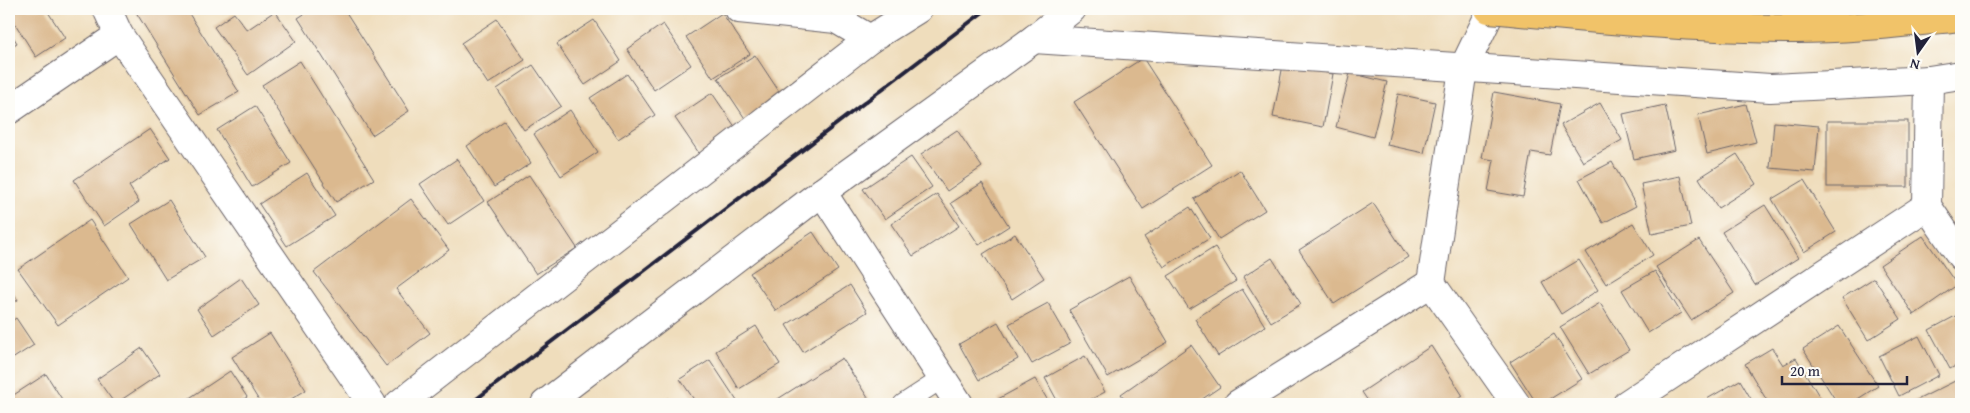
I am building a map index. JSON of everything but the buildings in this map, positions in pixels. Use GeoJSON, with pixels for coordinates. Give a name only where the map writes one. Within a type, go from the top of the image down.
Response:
{"type":"FeatureCollection","features":[{"type":"Feature","properties":{"kind":"main road"},"geometry":{"type":"LineString","coordinates":[[1490,9],[1668,25],[1784,29],[1866,27],[1961,16]]}},
{"type":"Feature","properties":{"kind":"street"},"geometry":{"type":"LineString","coordinates":[[107,9],[119,35],[372,404]]}},
{"type":"Feature","properties":{"kind":"street"},"geometry":{"type":"LineString","coordinates":[[740,9],[830,14],[870,39]]}},
{"type":"Feature","properties":{"kind":"street"},"geometry":{"type":"LineString","coordinates":[[399,404],[870,39],[918,9]]}},
{"type":"Feature","properties":{"kind":"street"},"geometry":{"type":"LineString","coordinates":[[545,404],[822,192],[1034,39],[1072,9]]}},
{"type":"Feature","properties":{"kind":"street"},"geometry":{"type":"LineString","coordinates":[[1490,9],[1463,69],[1431,283],[1516,404]]}},
{"type":"Feature","properties":{"kind":"street"},"geometry":{"type":"LineString","coordinates":[[9,110],[119,35]]}},
{"type":"Feature","properties":{"kind":"street"},"geometry":{"type":"LineString","coordinates":[[1034,39],[1770,88],[1929,80],[1961,75]]}},
{"type":"Feature","properties":{"kind":"street"},"geometry":{"type":"LineString","coordinates":[[1929,80],[1927,206],[1961,256]]}},
{"type":"Feature","properties":{"kind":"street"},"geometry":{"type":"LineString","coordinates":[[822,192],[959,404]]}},
{"type":"Feature","properties":{"kind":"street"},"geometry":{"type":"LineString","coordinates":[[1627,404],[1927,206]]}},
{"type":"Feature","properties":{"kind":"street"},"geometry":{"type":"LineString","coordinates":[[1238,404],[1431,283]]}},
{"type":"Feature","properties":{"kind":"lane"},"geometry":{"type":"LineString","coordinates":[[903,404],[943,378]]}},
{"type":"Feature","properties":{"kind":"railway"},"geometry":{"type":"LineString","coordinates":[[470,404],[987,9]]}}]}
